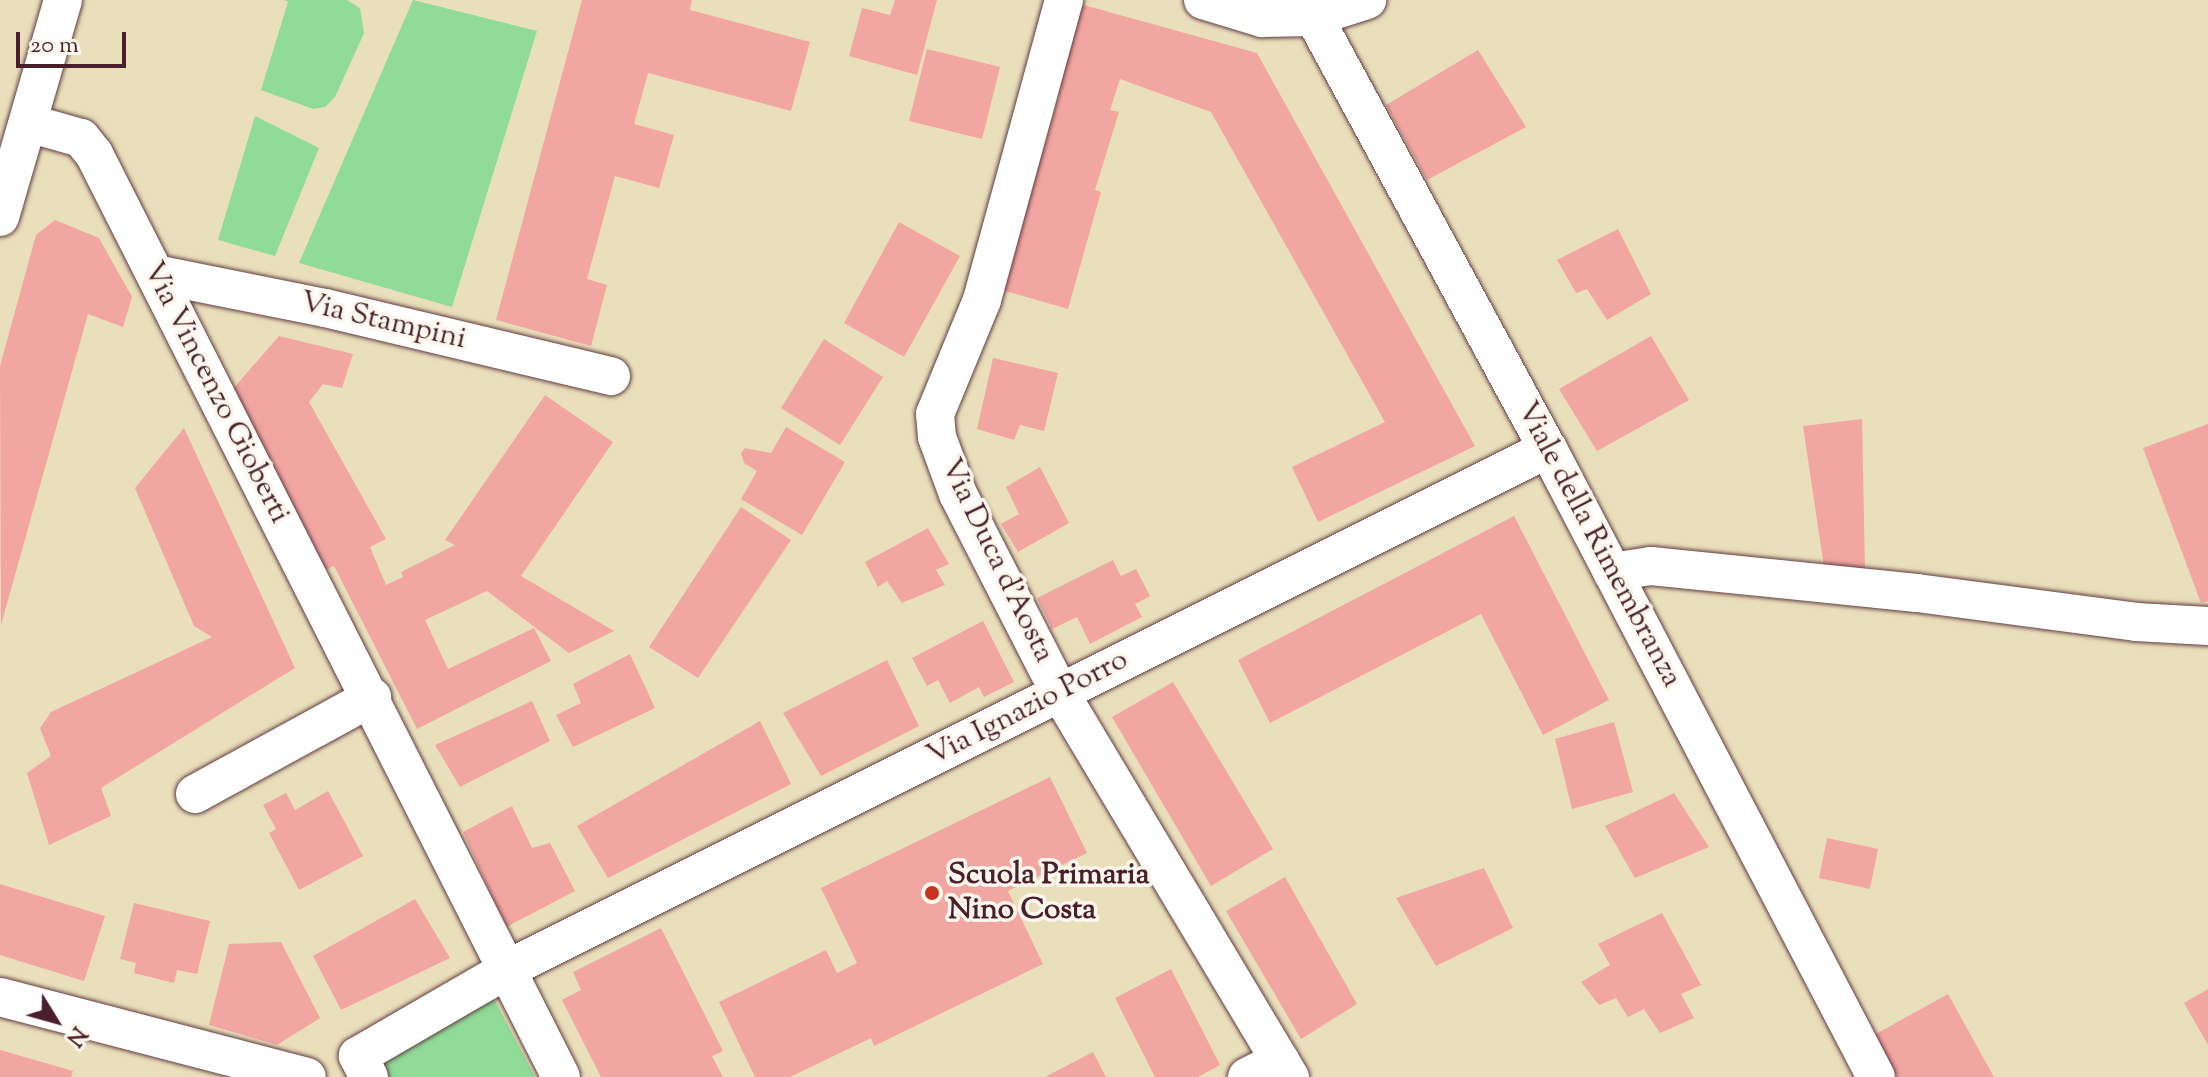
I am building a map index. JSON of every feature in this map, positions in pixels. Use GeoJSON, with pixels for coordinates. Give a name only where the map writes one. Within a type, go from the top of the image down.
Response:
{"type":"FeatureCollection","features":[{"type":"Feature","properties":{"kind":"street"},"geometry":{"type":"LineString","coordinates":[[0,217],[63,0]]}},
{"type":"Feature","properties":{"kind":"street","name":"Via Duca d'Aosta"},"geometry":{"type":"LineString","coordinates":[[1064,0],[982,300],[935,414],[937,437],[958,494],[1060,693],[1272,1071]]}},
{"type":"Feature","properties":{"kind":"street"},"geometry":{"type":"LineString","coordinates":[[1203,0],[1262,18],[1314,17],[1367,0]]}},
{"type":"Feature","properties":{"kind":"street","name":"Viale della Rimembranza"},"geometry":{"type":"LineString","coordinates":[[1314,17],[1548,449],[1876,1077]]}},
{"type":"Feature","properties":{"kind":"street","name":"Via Vincenzo Gioberti"},"geometry":{"type":"LineString","coordinates":[[28,123],[81,138],[94,154],[372,697],[561,1077]]}},
{"type":"Feature","properties":{"kind":"street","name":"Via Stampini"},"geometry":{"type":"LineString","coordinates":[[155,274],[325,308],[611,376]]}},
{"type":"Feature","properties":{"kind":"street","name":"Via Ignazio Porro"},"geometry":{"type":"LineString","coordinates":[[314,1077],[363,1066],[508,969],[1548,449]]}},
{"type":"Feature","properties":{"kind":"street"},"geometry":{"type":"LineString","coordinates":[[1612,572],[1651,566],[1917,593],[2136,622],[2208,626]]}},
{"type":"Feature","properties":{"kind":"street"},"geometry":{"type":"LineString","coordinates":[[195,794],[372,697]]}},
{"type":"Feature","properties":{"kind":"street"},"geometry":{"type":"LineString","coordinates":[[0,997],[307,1077]]}},
{"type":"Feature","properties":{"kind":"green space"},"geometry":{"type":"Polygon","coordinates":[[[284,0],[347,0],[360,8],[364,33],[335,97],[325,107],[313,109],[261,90],[288,2],[284,0]]]}},
{"type":"Feature","properties":{"kind":"green space"},"geometry":{"type":"Polygon","coordinates":[[[413,0],[537,31],[452,307],[299,263],[413,0]]]}},
{"type":"Feature","properties":{"kind":"green space"},"geometry":{"type":"Polygon","coordinates":[[[255,116],[319,148],[275,256],[218,240],[255,116]]]}},
{"type":"Feature","properties":{"kind":"green space"},"geometry":{"type":"Polygon","coordinates":[[[493,997],[535,1077],[380,1077],[372,1062],[493,997]]]}},
{"type":"Feature","properties":{"kind":"building"},"geometry":{"type":"Polygon","coordinates":[[[582,0],[692,0],[690,10],[810,42],[791,111],[648,73],[634,124],[674,135],[659,188],[615,176],[587,279],[607,285],[591,346],[496,320],[582,0]]]}},
{"type":"Feature","properties":{"kind":"building"},"geometry":{"type":"Polygon","coordinates":[[[895,0],[937,0],[917,75],[849,56],[862,8],[890,15],[895,0]]]}},
{"type":"Feature","properties":{"kind":"building"},"geometry":{"type":"Polygon","coordinates":[[[1080,4],[1257,53],[1475,446],[1318,522],[1292,467],[1385,422],[1211,112],[1120,79],[1110,110],[1119,112],[1095,190],[1101,192],[1068,309],[1002,290],[1059,96],[1054,95],[1080,4]]]}},
{"type":"Feature","properties":{"kind":"building"},"geometry":{"type":"Polygon","coordinates":[[[927,49],[1000,67],[982,139],[909,121],[927,49]]]}},
{"type":"Feature","properties":{"kind":"building"},"geometry":{"type":"Polygon","coordinates":[[[1478,50],[1526,127],[1427,180],[1386,105],[1478,50]]]}},
{"type":"Feature","properties":{"kind":"building"},"geometry":{"type":"Polygon","coordinates":[[[55,220],[99,238],[132,297],[123,327],[88,314],[1,625],[0,366],[36,235],[55,220]]]}},
{"type":"Feature","properties":{"kind":"building"},"geometry":{"type":"Polygon","coordinates":[[[899,222],[960,256],[904,357],[844,323],[899,222]]]}},
{"type":"Feature","properties":{"kind":"building"},"geometry":{"type":"Polygon","coordinates":[[[1618,229],[1651,294],[1607,320],[1587,289],[1576,293],[1557,260],[1618,229]]]}},
{"type":"Feature","properties":{"kind":"building"},"geometry":{"type":"Polygon","coordinates":[[[279,336],[353,354],[342,388],[323,384],[309,402],[386,539],[370,547],[386,585],[403,577],[401,572],[455,545],[445,540],[545,395],[613,442],[521,576],[614,631],[569,653],[487,591],[425,620],[448,669],[534,628],[551,661],[417,729],[334,566],[323,571],[231,391],[279,336]]]}},
{"type":"Feature","properties":{"kind":"building"},"geometry":{"type":"Polygon","coordinates":[[[1651,336],[1689,400],[1597,451],[1559,389],[1651,336]]]}},
{"type":"Feature","properties":{"kind":"building"},"geometry":{"type":"Polygon","coordinates":[[[824,339],[883,377],[840,445],[781,408],[824,339]]]}},
{"type":"Feature","properties":{"kind":"building"},"geometry":{"type":"Polygon","coordinates":[[[993,358],[1058,373],[1044,431],[1020,425],[1014,440],[977,429],[993,358]]]}},
{"type":"Feature","properties":{"kind":"building"},"geometry":{"type":"Polygon","coordinates":[[[1862,419],[1865,570],[1824,567],[1803,426],[1862,419]]]}},
{"type":"Feature","properties":{"kind":"building"},"geometry":{"type":"Polygon","coordinates":[[[2208,424],[2208,601],[2201,603],[2143,448],[2208,424]]]}},
{"type":"Feature","properties":{"kind":"building"},"geometry":{"type":"Polygon","coordinates":[[[786,427],[845,462],[802,535],[741,499],[757,471],[744,463],[741,453],[745,448],[771,453],[786,427]]]}},
{"type":"Feature","properties":{"kind":"building"},"geometry":{"type":"Polygon","coordinates":[[[184,428],[295,668],[101,788],[111,816],[49,845],[27,773],[51,756],[40,728],[51,712],[212,637],[194,626],[135,488],[184,428]]]}},
{"type":"Feature","properties":{"kind":"building"},"geometry":{"type":"Polygon","coordinates":[[[1040,467],[1069,523],[1018,552],[1001,524],[1019,514],[1006,487],[1040,467]]]}},
{"type":"Feature","properties":{"kind":"building"},"geometry":{"type":"Polygon","coordinates":[[[741,507],[791,540],[698,678],[649,647],[741,507]]]}},
{"type":"Feature","properties":{"kind":"building"},"geometry":{"type":"Polygon","coordinates":[[[1514,516],[1609,700],[1543,735],[1481,614],[1270,723],[1238,660],[1514,516]]]}},
{"type":"Feature","properties":{"kind":"building"},"geometry":{"type":"Polygon","coordinates":[[[928,528],[949,564],[936,570],[945,585],[902,603],[887,581],[878,587],[865,562],[928,528]]]}},
{"type":"Feature","properties":{"kind":"building"},"geometry":{"type":"Polygon","coordinates":[[[1113,560],[1121,576],[1136,569],[1150,596],[1135,604],[1142,617],[1090,644],[1077,617],[1052,629],[1037,598],[1113,560]]]}},
{"type":"Feature","properties":{"kind":"building"},"geometry":{"type":"Polygon","coordinates":[[[983,621],[1014,682],[984,697],[979,687],[950,703],[938,680],[927,686],[912,658],[983,621]]]}},
{"type":"Feature","properties":{"kind":"building"},"geometry":{"type":"Polygon","coordinates":[[[630,654],[655,708],[573,747],[556,715],[581,703],[573,684],[630,654]]]}},
{"type":"Feature","properties":{"kind":"building"},"geometry":{"type":"Polygon","coordinates":[[[887,660],[919,726],[821,776],[783,713],[887,660]]]}},
{"type":"Feature","properties":{"kind":"building"},"geometry":{"type":"Polygon","coordinates":[[[1173,682],[1273,849],[1211,886],[1112,717],[1173,682]]]}},
{"type":"Feature","properties":{"kind":"building"},"geometry":{"type":"Polygon","coordinates":[[[532,701],[550,741],[460,787],[435,745],[532,701]]]}},
{"type":"Feature","properties":{"kind":"building"},"geometry":{"type":"Polygon","coordinates":[[[760,721],[791,784],[608,878],[577,826],[760,721]]]}},
{"type":"Feature","properties":{"kind":"building"},"geometry":{"type":"Polygon","coordinates":[[[1614,722],[1633,792],[1572,809],[1555,739],[1614,722]]]}},
{"type":"Feature","properties":{"kind":"building"},"geometry":{"type":"Polygon","coordinates":[[[1050,777],[1087,853],[1008,891],[1043,964],[874,1046],[871,1038],[790,1077],[755,1077],[719,1002],[826,950],[837,973],[857,963],[821,888],[1050,777]]]}},
{"type":"Feature","properties":{"kind":"building"},"geometry":{"type":"Polygon","coordinates":[[[328,791],[363,856],[299,890],[269,833],[276,829],[263,805],[286,793],[295,810],[328,791]]]}},
{"type":"Feature","properties":{"kind":"building"},"geometry":{"type":"Polygon","coordinates":[[[1674,793],[1709,847],[1635,878],[1605,826],[1674,793]]]}},
{"type":"Feature","properties":{"kind":"building"},"geometry":{"type":"Polygon","coordinates":[[[512,806],[532,848],[550,843],[575,891],[506,927],[463,832],[512,806]]]}},
{"type":"Feature","properties":{"kind":"building"},"geometry":{"type":"Polygon","coordinates":[[[1827,838],[1878,849],[1870,889],[1819,878],[1827,838]]]}},
{"type":"Feature","properties":{"kind":"building"},"geometry":{"type":"Polygon","coordinates":[[[1484,868],[1513,928],[1436,966],[1396,898],[1484,868]]]}},
{"type":"Feature","properties":{"kind":"building"},"geometry":{"type":"Polygon","coordinates":[[[1285,877],[1357,1004],[1301,1039],[1226,911],[1285,877]]]}},
{"type":"Feature","properties":{"kind":"building"},"geometry":{"type":"Polygon","coordinates":[[[0,884],[105,916],[84,981],[0,955],[0,884]]]}},
{"type":"Feature","properties":{"kind":"building"},"geometry":{"type":"Polygon","coordinates":[[[415,899],[450,958],[341,1010],[313,956],[415,899]]]}},
{"type":"Feature","properties":{"kind":"building"},"geometry":{"type":"Polygon","coordinates":[[[134,903],[210,921],[197,974],[177,970],[174,983],[134,973],[136,963],[120,959],[134,903]]]}},
{"type":"Feature","properties":{"kind":"building"},"geometry":{"type":"Polygon","coordinates":[[[1662,913],[1701,985],[1681,994],[1694,1018],[1660,1033],[1644,1009],[1628,1017],[1616,998],[1599,1005],[1581,982],[1610,965],[1598,944],[1662,913]]]}},
{"type":"Feature","properties":{"kind":"building"},"geometry":{"type":"Polygon","coordinates":[[[661,928],[723,1051],[712,1056],[723,1077],[601,1077],[562,1000],[581,990],[573,972],[661,928]]]}},
{"type":"Feature","properties":{"kind":"building"},"geometry":{"type":"Polygon","coordinates":[[[281,942],[320,1018],[277,1045],[209,1025],[229,944],[281,942]]]}},
{"type":"Feature","properties":{"kind":"building"},"geometry":{"type":"Polygon","coordinates":[[[1171,969],[1220,1065],[1198,1077],[1155,1077],[1115,998],[1171,969]]]}},
{"type":"Feature","properties":{"kind":"building"},"geometry":{"type":"Polygon","coordinates":[[[2208,989],[2208,1045],[2184,1003],[2208,989]]]}},
{"type":"Feature","properties":{"kind":"building"},"geometry":{"type":"Polygon","coordinates":[[[1948,994],[1994,1077],[1897,1077],[1874,1035],[1948,994]]]}},
{"type":"Feature","properties":{"kind":"building"},"geometry":{"type":"Polygon","coordinates":[[[0,1050],[73,1071],[71,1077],[0,1077],[0,1050]]]}},
{"type":"Feature","properties":{"kind":"building"},"geometry":{"type":"Polygon","coordinates":[[[1093,1052],[1106,1077],[1045,1077],[1093,1052]]]}},
{"type":"Feature","properties":{"kind":"place","name":"Scuola Primaria Nino Costa"},"geometry":{"type":"Point","coordinates":[932,893]}}]}
